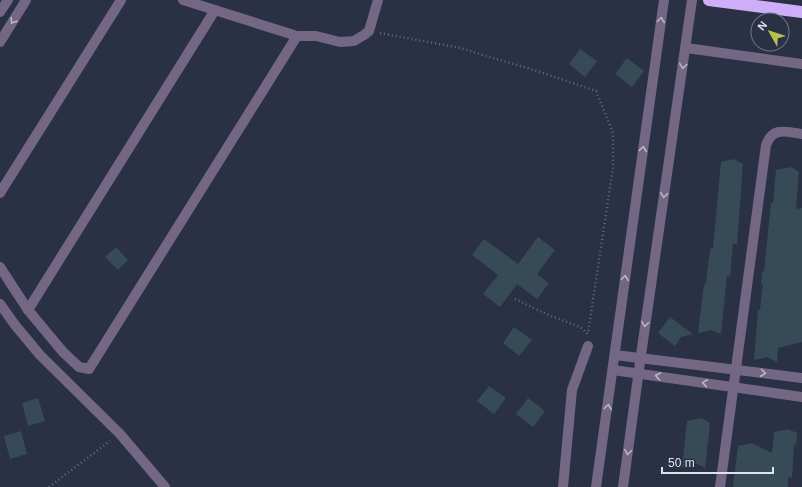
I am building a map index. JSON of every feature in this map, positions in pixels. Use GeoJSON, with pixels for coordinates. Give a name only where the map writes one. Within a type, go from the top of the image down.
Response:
{"type":"FeatureCollection","features":[{"type":"Feature","properties":{"kind":"highway"},"geometry":{"type":"LineString","coordinates":[[709,0],[802,12]]}},
{"type":"Feature","properties":{"kind":"street"},"geometry":{"type":"LineString","coordinates":[[0,12],[8,0]]}},
{"type":"Feature","properties":{"kind":"street"},"geometry":{"type":"LineString","coordinates":[[0,42],[26,0]]}},
{"type":"Feature","properties":{"kind":"street"},"geometry":{"type":"LineString","coordinates":[[0,193],[121,0]]}},
{"type":"Feature","properties":{"kind":"street"},"geometry":{"type":"LineString","coordinates":[[183,0],[298,36],[316,36],[340,42],[354,41],[364,36],[369,31],[378,0]]}},
{"type":"Feature","properties":{"kind":"street"},"geometry":{"type":"LineString","coordinates":[[596,487],[664,0]]}},
{"type":"Feature","properties":{"kind":"street"},"geometry":{"type":"LineString","coordinates":[[623,487],[692,0]]}},
{"type":"Feature","properties":{"kind":"street"},"geometry":{"type":"LineString","coordinates":[[28,310],[215,10]]}},
{"type":"Feature","properties":{"kind":"street"},"geometry":{"type":"LineString","coordinates":[[0,267],[28,310],[63,352],[79,367],[89,369],[298,36]]}},
{"type":"Feature","properties":{"kind":"street"},"geometry":{"type":"LineString","coordinates":[[686,48],[802,64]]}},
{"type":"Feature","properties":{"kind":"street"},"geometry":{"type":"LineString","coordinates":[[720,487],[766,145],[772,135],[780,131],[802,134]]}},
{"type":"Feature","properties":{"kind":"street"},"geometry":{"type":"LineString","coordinates":[[0,304],[40,355],[120,434],[165,487]]}},
{"type":"Feature","properties":{"kind":"street"},"geometry":{"type":"LineString","coordinates":[[563,487],[572,390],[588,346]]}},
{"type":"Feature","properties":{"kind":"street"},"geometry":{"type":"LineString","coordinates":[[615,355],[802,378]]}},
{"type":"Feature","properties":{"kind":"street"},"geometry":{"type":"LineString","coordinates":[[613,370],[802,397]]}},
{"type":"Feature","properties":{"kind":"path"},"geometry":{"type":"LineString","coordinates":[[369,31],[460,48],[596,91],[613,133],[613,168],[588,333],[588,346]]}},
{"type":"Feature","properties":{"kind":"path"},"geometry":{"type":"LineString","coordinates":[[515,299],[546,314],[580,327],[588,333]]}},
{"type":"Feature","properties":{"kind":"path"},"geometry":{"type":"LineString","coordinates":[[49,487],[120,434]]}},
{"type":"Feature","properties":{"kind":"building"},"geometry":{"type":"Polygon","coordinates":[[[580,49],[597,61],[585,77],[569,64],[580,49]]]}},
{"type":"Feature","properties":{"kind":"building"},"geometry":{"type":"Polygon","coordinates":[[[627,58],[644,71],[632,87],[615,74],[627,58]]]}},
{"type":"Feature","properties":{"kind":"building"},"geometry":{"type":"Polygon","coordinates":[[[734,159],[743,164],[737,245],[733,243],[730,277],[727,276],[721,334],[711,330],[698,333],[710,249],[713,248],[721,162],[734,159]]]}},
{"type":"Feature","properties":{"kind":"building"},"geometry":{"type":"Polygon","coordinates":[[[791,167],[799,172],[796,209],[802,208],[802,342],[778,348],[777,362],[767,357],[754,360],[758,310],[760,310],[763,283],[761,284],[762,272],[764,271],[776,170],[791,167]]]}},
{"type":"Feature","properties":{"kind":"building"},"geometry":{"type":"Polygon","coordinates":[[[538,237],[555,250],[537,274],[549,283],[537,299],[517,284],[500,307],[483,294],[498,275],[472,255],[484,239],[518,264],[538,237]]]}},
{"type":"Feature","properties":{"kind":"building"},"geometry":{"type":"Polygon","coordinates":[[[116,247],[128,260],[118,270],[105,257],[116,247]]]}},
{"type":"Feature","properties":{"kind":"building"},"geometry":{"type":"Polygon","coordinates":[[[670,317],[693,334],[681,337],[675,346],[658,333],[670,317]]]}},
{"type":"Feature","properties":{"kind":"building"},"geometry":{"type":"Polygon","coordinates":[[[514,327],[532,340],[519,356],[503,343],[514,327]]]}},
{"type":"Feature","properties":{"kind":"building"},"geometry":{"type":"Polygon","coordinates":[[[489,386],[506,398],[494,414],[477,401],[489,386]]]}},
{"type":"Feature","properties":{"kind":"building"},"geometry":{"type":"Polygon","coordinates":[[[38,398],[45,421],[28,426],[22,403],[38,398]]]}},
{"type":"Feature","properties":{"kind":"building"},"geometry":{"type":"Polygon","coordinates":[[[528,398],[545,411],[533,427],[516,414],[528,398]]]}},
{"type":"Feature","properties":{"kind":"building"},"geometry":{"type":"Polygon","coordinates":[[[701,418],[710,423],[705,468],[695,463],[682,467],[687,421],[701,418]]]}},
{"type":"Feature","properties":{"kind":"building"},"geometry":{"type":"Polygon","coordinates":[[[788,429],[797,433],[796,445],[794,444],[792,478],[788,477],[788,487],[733,487],[738,446],[752,443],[772,453],[774,432],[788,429]]]}},
{"type":"Feature","properties":{"kind":"building"},"geometry":{"type":"Polygon","coordinates":[[[21,431],[27,454],[10,459],[4,436],[21,431]]]}}]}
